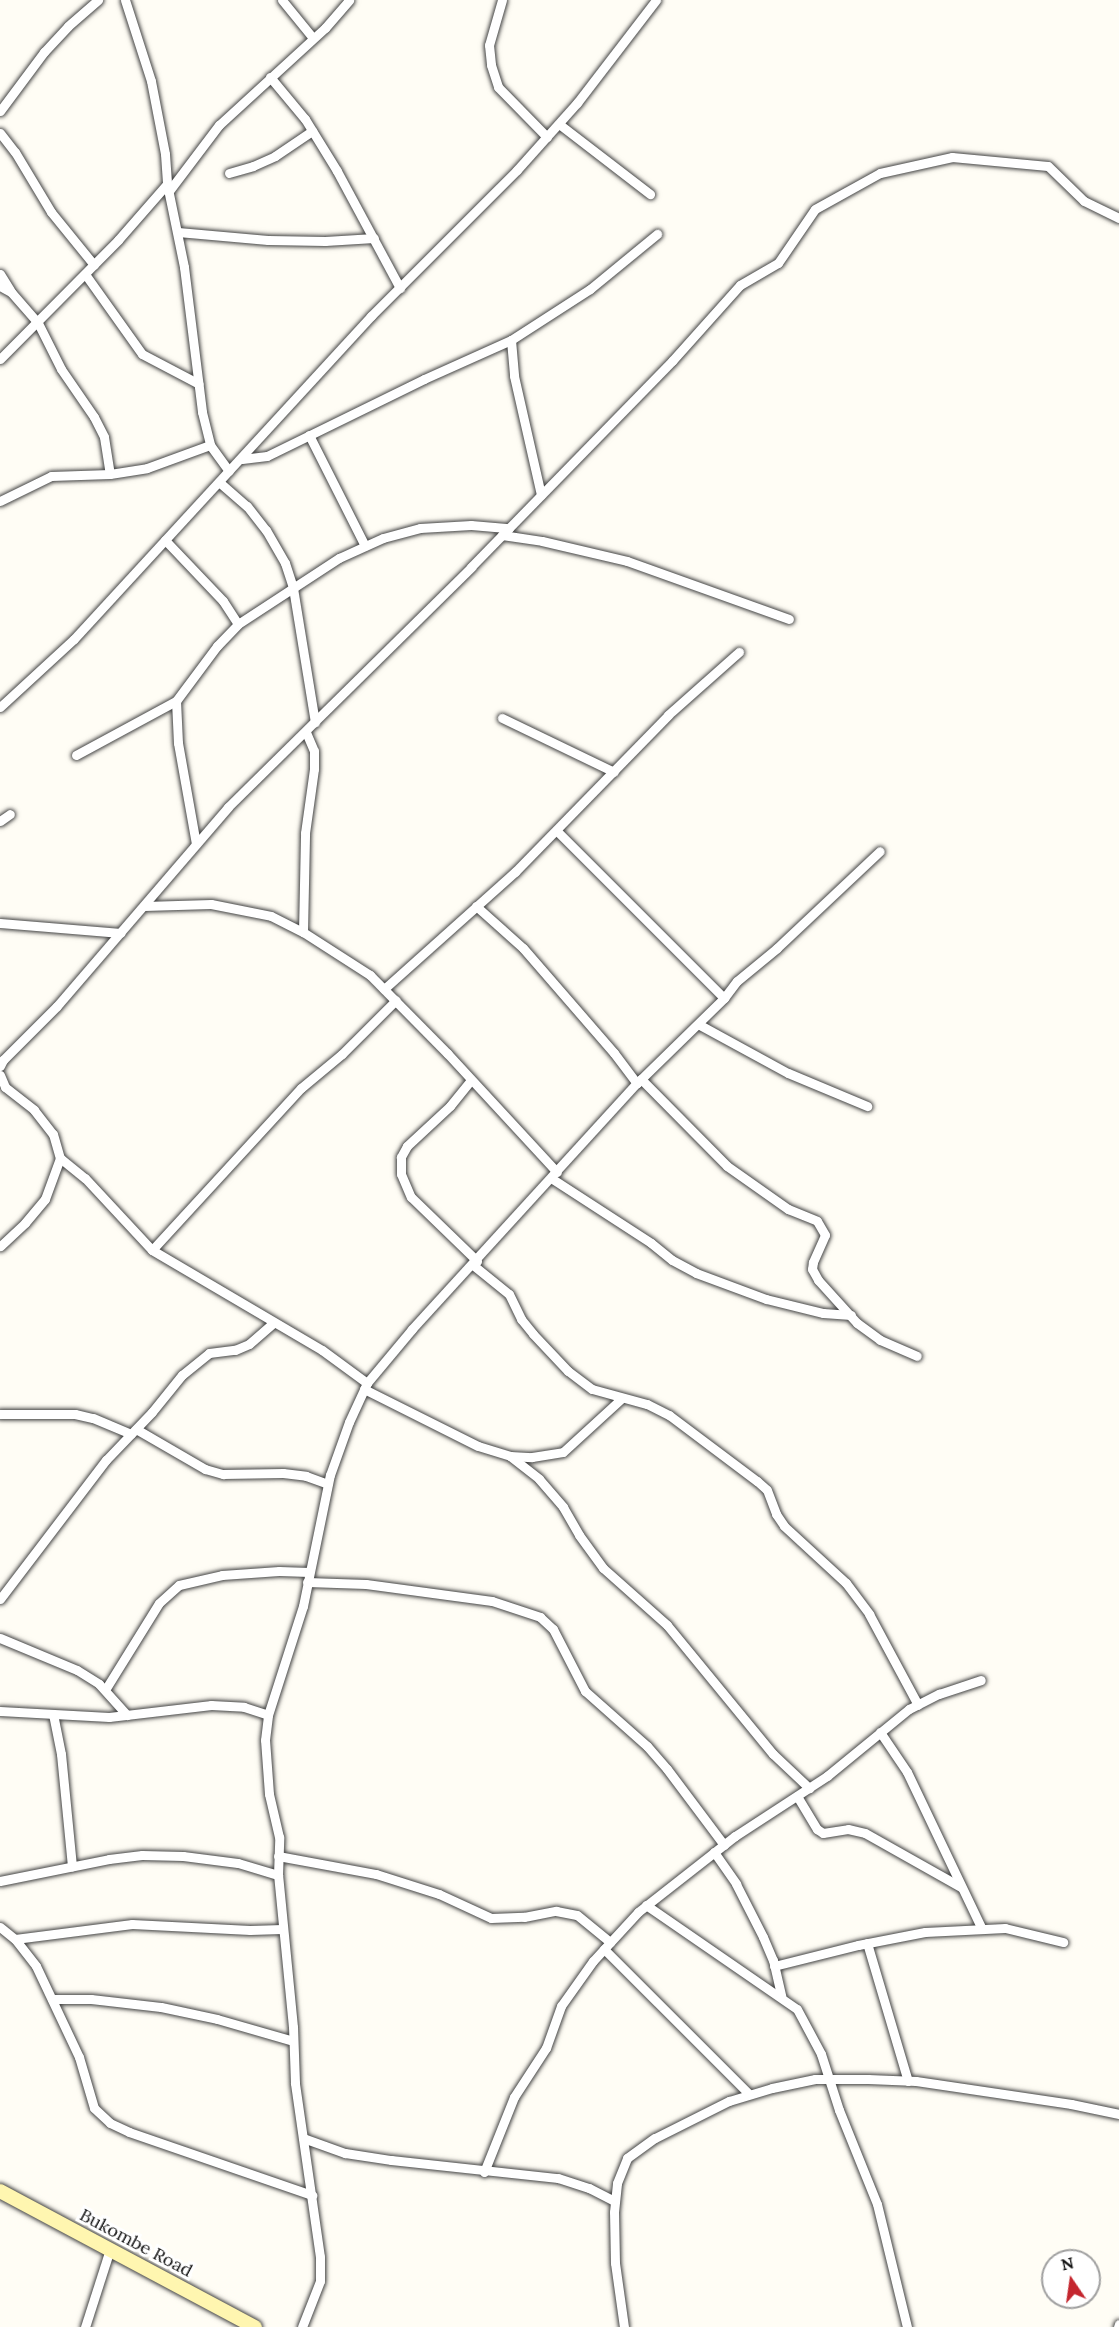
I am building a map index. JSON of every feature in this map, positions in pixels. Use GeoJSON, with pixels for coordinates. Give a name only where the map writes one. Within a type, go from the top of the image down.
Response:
{"type":"FeatureCollection","features":[{"type":"Feature","properties":{"kind":"main road","name":"Bukombe Road"},"geometry":{"type":"LineString","coordinates":[[0,2191],[255,2327]]}},
{"type":"Feature","properties":{"kind":"street"},"geometry":{"type":"LineString","coordinates":[[0,111],[44,52],[68,26],[98,0]]}},
{"type":"Feature","properties":{"kind":"street"},"geometry":{"type":"LineString","coordinates":[[125,0],[151,81],[165,154],[168,188],[178,232],[199,384],[210,445],[229,471]]}},
{"type":"Feature","properties":{"kind":"street"},"geometry":{"type":"LineString","coordinates":[[282,0],[314,38]]}},
{"type":"Feature","properties":{"kind":"street"},"geometry":{"type":"LineString","coordinates":[[0,359],[38,323],[168,188],[219,125],[314,38],[349,0]]}},
{"type":"Feature","properties":{"kind":"street"},"geometry":{"type":"LineString","coordinates":[[502,0],[489,45],[491,65],[498,87],[547,137]]}},
{"type":"Feature","properties":{"kind":"street"},"geometry":{"type":"LineString","coordinates":[[0,706],[74,639],[242,459],[264,431],[547,137],[603,70],[656,0]]}},
{"type":"Feature","properties":{"kind":"street"},"geometry":{"type":"LineString","coordinates":[[270,77],[312,131],[400,288]]}},
{"type":"Feature","properties":{"kind":"street"},"geometry":{"type":"LineString","coordinates":[[559,124],[650,194]]}},
{"type":"Feature","properties":{"kind":"street"},"geometry":{"type":"LineString","coordinates":[[229,173],[275,156],[312,131]]}},
{"type":"Feature","properties":{"kind":"street"},"geometry":{"type":"LineString","coordinates":[[0,133],[15,152],[51,212],[94,265]]}},
{"type":"Feature","properties":{"kind":"street"},"geometry":{"type":"LineString","coordinates":[[0,1066],[3,1060],[57,1006],[228,807],[506,532],[672,362],[740,285],[778,263],[815,209],[880,173],[952,157],[1048,165],[1084,201],[1119,218]]}},
{"type":"Feature","properties":{"kind":"street"},"geometry":{"type":"LineString","coordinates":[[178,232],[268,240],[325,241],[374,238]]}},
{"type":"Feature","properties":{"kind":"street"},"geometry":{"type":"LineString","coordinates":[[242,459],[267,456],[511,340],[590,290],[657,234]]}},
{"type":"Feature","properties":{"kind":"street"},"geometry":{"type":"LineString","coordinates":[[0,274],[11,292],[38,323],[62,369],[104,437],[110,474]]}},
{"type":"Feature","properties":{"kind":"street"},"geometry":{"type":"LineString","coordinates":[[85,274],[142,354],[199,384]]}},
{"type":"Feature","properties":{"kind":"street"},"geometry":{"type":"LineString","coordinates":[[0,286],[11,292]]}},
{"type":"Feature","properties":{"kind":"street"},"geometry":{"type":"LineString","coordinates":[[511,340],[514,376],[541,495]]}},
{"type":"Feature","properties":{"kind":"street"},"geometry":{"type":"LineString","coordinates":[[309,435],[365,546]]}},
{"type":"Feature","properties":{"kind":"street"},"geometry":{"type":"LineString","coordinates":[[0,501],[51,476],[110,474],[147,468],[210,445]]}},
{"type":"Feature","properties":{"kind":"street"},"geometry":{"type":"LineString","coordinates":[[219,482],[247,506],[266,530],[285,563],[293,588],[315,722]]}},
{"type":"Feature","properties":{"kind":"street"},"geometry":{"type":"LineString","coordinates":[[76,755],[176,701],[217,646],[238,624],[339,558],[365,546],[420,528],[471,525],[627,561],[789,619]]}},
{"type":"Feature","properties":{"kind":"street"},"geometry":{"type":"LineString","coordinates":[[165,540],[223,601],[238,624]]}},
{"type":"Feature","properties":{"kind":"street"},"geometry":{"type":"LineString","coordinates":[[384,989],[557,831],[698,686],[739,652]]}},
{"type":"Feature","properties":{"kind":"street"},"geometry":{"type":"LineString","coordinates":[[176,701],[178,743],[196,844]]}},
{"type":"Feature","properties":{"kind":"street"},"geometry":{"type":"LineString","coordinates":[[502,718],[614,772]]}},
{"type":"Feature","properties":{"kind":"street"},"geometry":{"type":"LineString","coordinates":[[303,932],[305,833],[314,769],[314,751],[306,732]]}},
{"type":"Feature","properties":{"kind":"street"},"geometry":{"type":"LineString","coordinates":[[0,821],[10,814]]}},
{"type":"Feature","properties":{"kind":"street"},"geometry":{"type":"LineString","coordinates":[[557,831],[724,998]]}},
{"type":"Feature","properties":{"kind":"street"},"geometry":{"type":"LineString","coordinates":[[302,2327],[320,2281],[320,2257],[295,2083],[278,1875],[279,1837],[269,1794],[264,1755],[268,1715],[290,1650],[328,1484],[349,1422],[365,1386],[412,1329],[475,1263],[639,1081],[724,998],[737,981],[880,851]]}},
{"type":"Feature","properties":{"kind":"street"},"geometry":{"type":"LineString","coordinates":[[144,906],[211,904],[271,916],[303,932],[370,975],[396,1000],[471,1080],[554,1175],[672,1260],[696,1273],[766,1299],[823,1312],[850,1315]]}},
{"type":"Feature","properties":{"kind":"street"},"geometry":{"type":"LineString","coordinates":[[477,906],[523,948],[639,1081],[727,1166],[788,1209],[817,1221],[823,1227],[825,1235],[823,1244],[813,1262],[812,1269],[818,1280],[850,1315],[880,1340],[917,1356]]}},
{"type":"Feature","properties":{"kind":"street"},"geometry":{"type":"LineString","coordinates":[[0,923],[121,933]]}},
{"type":"Feature","properties":{"kind":"street"},"geometry":{"type":"LineString","coordinates":[[152,1250],[301,1088],[342,1054],[396,1000]]}},
{"type":"Feature","properties":{"kind":"street"},"geometry":{"type":"LineString","coordinates":[[698,1024],[788,1072],[867,1106]]}},
{"type":"Feature","properties":{"kind":"street"},"geometry":{"type":"LineString","coordinates":[[0,1075],[5,1087],[34,1110],[53,1134],[60,1158],[85,1178],[152,1250],[322,1350],[365,1386],[478,1446],[510,1456],[550,1456],[563,1452],[604,1418],[622,1398]]}},
{"type":"Feature","properties":{"kind":"street"},"geometry":{"type":"LineString","coordinates":[[471,1080],[450,1106],[407,1146],[401,1157],[400,1174],[411,1197],[508,1294],[521,1319],[568,1371],[592,1389],[647,1404],[669,1415],[705,1440],[767,1490],[776,1514],[784,1526],[846,1583],[869,1614],[918,1705]]}},
{"type":"Feature","properties":{"kind":"street"},"geometry":{"type":"LineString","coordinates":[[2,1240],[45,1199],[60,1158]]}},
{"type":"Feature","properties":{"kind":"street"},"geometry":{"type":"LineString","coordinates":[[0,1599],[99,1468],[182,1375],[209,1353],[235,1350],[249,1344],[273,1323]]}},
{"type":"Feature","properties":{"kind":"street"},"geometry":{"type":"LineString","coordinates":[[0,1414],[75,1414],[133,1432],[184,1458],[223,1474],[283,1473],[306,1476],[328,1484]]}},
{"type":"Feature","properties":{"kind":"street"},"geometry":{"type":"LineString","coordinates":[[510,1456],[539,1479],[563,1507],[579,1535],[603,1568],[667,1624],[773,1754],[809,1788]]}},
{"type":"Feature","properties":{"kind":"street"},"geometry":{"type":"LineString","coordinates":[[105,1690],[159,1603],[179,1585],[222,1575],[308,1577],[492,1601],[540,1617],[553,1629],[585,1691],[646,1746],[667,1769],[724,1845]]}},
{"type":"Feature","properties":{"kind":"street"},"geometry":{"type":"LineString","coordinates":[[0,1638],[77,1670],[105,1690],[127,1715]]}},
{"type":"Feature","properties":{"kind":"street"},"geometry":{"type":"LineString","coordinates":[[484,2172],[514,2097],[546,2048],[561,2006],[607,1945],[646,1905],[714,1852],[809,1788],[918,1705],[939,1694],[981,1680]]}},
{"type":"Feature","properties":{"kind":"street"},"geometry":{"type":"LineString","coordinates":[[0,1711],[127,1715],[212,1705],[244,1707],[268,1715]]}},
{"type":"Feature","properties":{"kind":"street"},"geometry":{"type":"LineString","coordinates":[[53,1714],[61,1754],[72,1866]]}},
{"type":"Feature","properties":{"kind":"street"},"geometry":{"type":"LineString","coordinates":[[880,1732],[907,1772],[982,1929]]}},
{"type":"Feature","properties":{"kind":"street"},"geometry":{"type":"LineString","coordinates":[[797,1796],[811,1824],[823,1833],[848,1829],[865,1833],[961,1887]]}},
{"type":"Feature","properties":{"kind":"street"},"geometry":{"type":"LineString","coordinates":[[714,1852],[736,1884],[774,1966],[781,1996]]}},
{"type":"Feature","properties":{"kind":"street"},"geometry":{"type":"LineString","coordinates":[[0,1881],[72,1866],[142,1856],[183,1856],[238,1863],[278,1875]]}},
{"type":"Feature","properties":{"kind":"street"},"geometry":{"type":"LineString","coordinates":[[278,1856],[376,1874],[440,1894],[491,1918],[524,1917],[556,1911],[577,1915],[749,2094]]}},
{"type":"Feature","properties":{"kind":"street"},"geometry":{"type":"LineString","coordinates":[[646,1905],[797,2009],[820,2054],[877,2204],[907,2327]]}},
{"type":"Feature","properties":{"kind":"street"},"geometry":{"type":"LineString","coordinates":[[15,1939],[132,1924],[250,1930],[282,1929]]}},
{"type":"Feature","properties":{"kind":"street"},"geometry":{"type":"LineString","coordinates":[[0,1927],[15,1939],[36,1966],[79,2057],[94,2108],[110,2123],[312,2195]]}},
{"type":"Feature","properties":{"kind":"street"},"geometry":{"type":"LineString","coordinates":[[774,1966],[867,1943],[925,1932],[1005,1928],[1063,1942]]}},
{"type":"Feature","properties":{"kind":"street"},"geometry":{"type":"LineString","coordinates":[[867,1943],[908,2081]]}},
{"type":"Feature","properties":{"kind":"street"},"geometry":{"type":"LineString","coordinates":[[52,1999],[91,1999],[161,2007],[217,2019],[293,2041]]}},
{"type":"Feature","properties":{"kind":"street"},"geometry":{"type":"LineString","coordinates":[[624,2327],[615,2263],[615,2201],[617,2183],[627,2158],[655,2138],[729,2101],[804,2081],[828,2079],[908,2081],[1071,2104],[1119,2114]]}},
{"type":"Feature","properties":{"kind":"street"},"geometry":{"type":"LineString","coordinates":[[303,2138],[345,2152],[484,2172],[558,2178],[589,2188],[615,2201]]}},
{"type":"Feature","properties":{"kind":"street"},"geometry":{"type":"LineString","coordinates":[[85,2327],[110,2249]]}}]}
